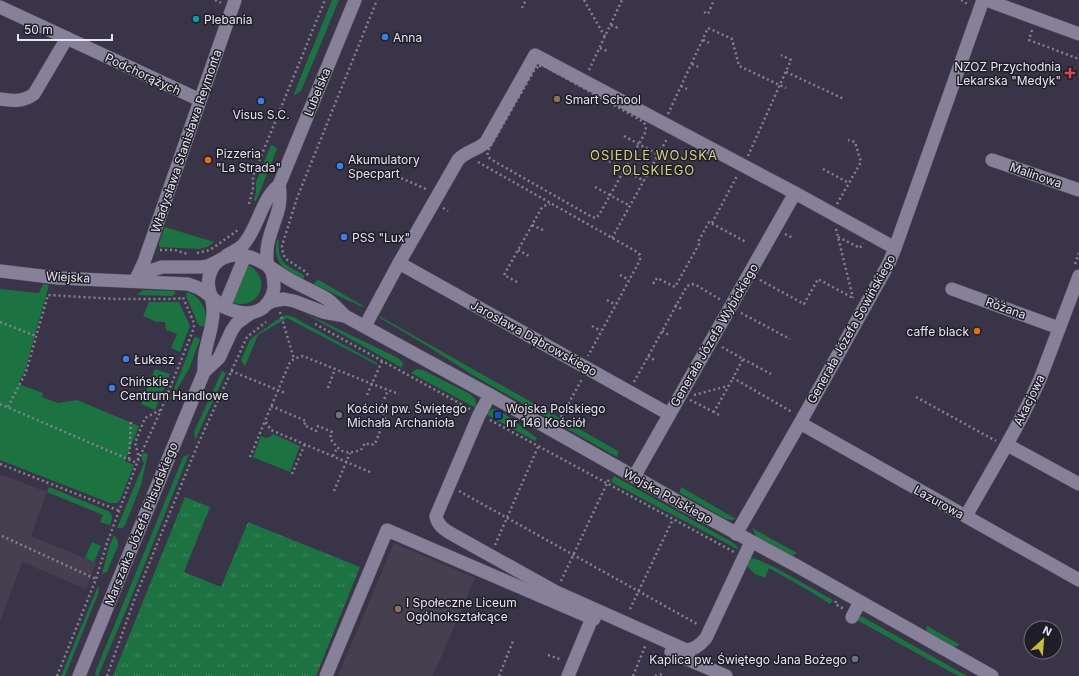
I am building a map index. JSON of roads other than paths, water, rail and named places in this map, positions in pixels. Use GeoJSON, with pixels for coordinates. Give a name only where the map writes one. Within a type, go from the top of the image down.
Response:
{"type":"FeatureCollection","features":[{"type":"Feature","properties":{"kind":"street","name":"Lubelska"},"geometry":{"type":"LineString","coordinates":[[220,260],[240,247],[247,240],[267,200],[274,189],[279,185],[355,0]]}},
{"type":"Feature","properties":{"kind":"street","name":"Generała Józefa Sowińskiego"},"geometry":{"type":"LineString","coordinates":[[736,534],[798,419],[884,274],[895,248],[983,0]]}},
{"type":"Feature","properties":{"kind":"street"},"geometry":{"type":"LineString","coordinates":[[986,0],[1079,34]]}},
{"type":"Feature","properties":{"kind":"street","name":"Władysława Stanisława Reymonta"},"geometry":{"type":"LineString","coordinates":[[135,281],[144,262],[200,100],[231,1]]}},
{"type":"Feature","properties":{"kind":"street","name":"Podchorążych"},"geometry":{"type":"LineString","coordinates":[[0,7],[200,100]]}},
{"type":"Feature","properties":{"kind":"street"},"geometry":{"type":"LineString","coordinates":[[0,100],[20,101],[29,98],[34,94],[67,38]]}},
{"type":"Feature","properties":{"kind":"street"},"geometry":{"type":"LineString","coordinates":[[365,326],[458,160],[463,156],[471,155],[486,142],[535,55],[583,84],[664,123],[895,248]]}},
{"type":"Feature","properties":{"kind":"street","name":"Malinowa"},"geometry":{"type":"LineString","coordinates":[[992,160],[1079,190]]}},
{"type":"Feature","properties":{"kind":"street","name":"Lubelska"},"geometry":{"type":"LineString","coordinates":[[267,304],[272,296],[274,287],[272,273],[268,266],[267,248],[280,203],[281,193],[279,185]]}},
{"type":"Feature","properties":{"kind":"street","name":"Generała Józefa Wybickiego"},"geometry":{"type":"LineString","coordinates":[[634,477],[795,193]]}},
{"type":"Feature","properties":{"kind":"street"},"geometry":{"type":"LineString","coordinates":[[135,281],[162,267],[208,266],[236,255],[245,256],[224,307],[237,312],[251,313]]}},
{"type":"Feature","properties":{"kind":"street","name":"Wojska Polskiego"},"geometry":{"type":"LineString","coordinates":[[245,256],[259,260],[288,279],[328,300],[345,316]]}},
{"type":"Feature","properties":{"kind":"street","name":"Marszałka Józefa Piłsudskiego"},"geometry":{"type":"LineString","coordinates":[[79,676],[204,372],[205,354],[213,322],[214,307],[208,288],[208,278],[212,269],[220,260]]}},
{"type":"Feature","properties":{"kind":"street","name":"Jarosława Dąbrowskiego"},"geometry":{"type":"LineString","coordinates":[[399,263],[669,414]]}},
{"type":"Feature","properties":{"kind":"street","name":"Wiejska"},"geometry":{"type":"LineString","coordinates":[[0,271],[58,278],[188,284],[211,296],[224,307]]}},
{"type":"Feature","properties":{"kind":"street","name":"Akacjowa"},"geometry":{"type":"LineString","coordinates":[[966,516],[1006,446],[1037,386],[1079,276]]}},
{"type":"Feature","properties":{"kind":"street","name":"Różana"},"geometry":{"type":"LineString","coordinates":[[952,289],[1060,328]]}},
{"type":"Feature","properties":{"kind":"street","name":"Wojska Polskiego"},"geometry":{"type":"LineString","coordinates":[[251,313],[260,310],[267,304],[274,301],[284,299],[294,301],[323,312],[345,316],[490,395],[634,477],[992,676]]}},
{"type":"Feature","properties":{"kind":"street","name":"Marszałka Józefa Piłsudskiego"},"geometry":{"type":"LineString","coordinates":[[204,372],[219,358],[232,330],[237,323],[251,313]]}},
{"type":"Feature","properties":{"kind":"street"},"geometry":{"type":"LineString","coordinates":[[490,395],[479,414],[436,516],[442,528],[446,531],[556,592],[686,650],[690,650],[698,646],[706,638],[751,542]]}},
{"type":"Feature","properties":{"kind":"street","name":"Lazurowa"},"geometry":{"type":"LineString","coordinates":[[798,419],[1079,580]]}},
{"type":"Feature","properties":{"kind":"street"},"geometry":{"type":"LineString","coordinates":[[1006,446],[1013,448],[1079,484]]}},
{"type":"Feature","properties":{"kind":"street"},"geometry":{"type":"LineString","coordinates":[[326,676],[387,530],[726,676]]}},
{"type":"Feature","properties":{"kind":"street"},"geometry":{"type":"LineString","coordinates":[[852,617],[860,602]]}},
{"type":"Feature","properties":{"kind":"street"},"geometry":{"type":"LineString","coordinates":[[568,676],[592,618]]}},
{"type":"Feature","properties":{"kind":"place","name":"Plebania"},"geometry":{"type":"Point","coordinates":[196,19]}},
{"type":"Feature","properties":{"kind":"place","name":"Anna"},"geometry":{"type":"Point","coordinates":[385,37]}},
{"type":"Feature","properties":{"kind":"place","name":"NZOZ Przychodnia Lekarska \"Medyk\""},"geometry":{"type":"Point","coordinates":[1070,73]}},
{"type":"Feature","properties":{"kind":"place","name":"Smart School"},"geometry":{"type":"Point","coordinates":[557,99]}},
{"type":"Feature","properties":{"kind":"place","name":"Visus S.C."},"geometry":{"type":"Point","coordinates":[261,101]}},
{"type":"Feature","properties":{"kind":"place","name":"Pizzeria \"La Strada\""},"geometry":{"type":"Point","coordinates":[208,160]}},
{"type":"Feature","properties":{"kind":"place","name":"Akumulatory Specpart"},"geometry":{"type":"Point","coordinates":[340,166]}},
{"type":"Feature","properties":{"kind":"place","name":"PSS \"Lux\""},"geometry":{"type":"Point","coordinates":[344,237]}},
{"type":"Feature","properties":{"kind":"place","name":"caffe black"},"geometry":{"type":"Point","coordinates":[977,331]}},
{"type":"Feature","properties":{"kind":"place","name":"Łukasz"},"geometry":{"type":"Point","coordinates":[126,359]}},
{"type":"Feature","properties":{"kind":"place","name":"Chińskie Centrum Handlowe"},"geometry":{"type":"Point","coordinates":[112,388]}},
{"type":"Feature","properties":{"kind":"place","name":"Kościół pw. Świętego Michała Archanioła"},"geometry":{"type":"Point","coordinates":[339,415]}},
{"type":"Feature","properties":{"kind":"place","name":"Wojska Polskiego nr 146 Kościół"},"geometry":{"type":"Point","coordinates":[498,415]}},
{"type":"Feature","properties":{"kind":"place","name":"I Społeczne Liceum Ogólnokształcące"},"geometry":{"type":"Point","coordinates":[398,609]}},
{"type":"Feature","properties":{"kind":"place","name":"Kaplica pw. Świętego Jana Bożego"},"geometry":{"type":"Point","coordinates":[855,659]}},
{"type":"Feature","properties":{"kind":"district","name":"OSIEDLE WOJSKA POLSKIEGO"},"geometry":{"type":"Point","coordinates":[654,162]}}]}
